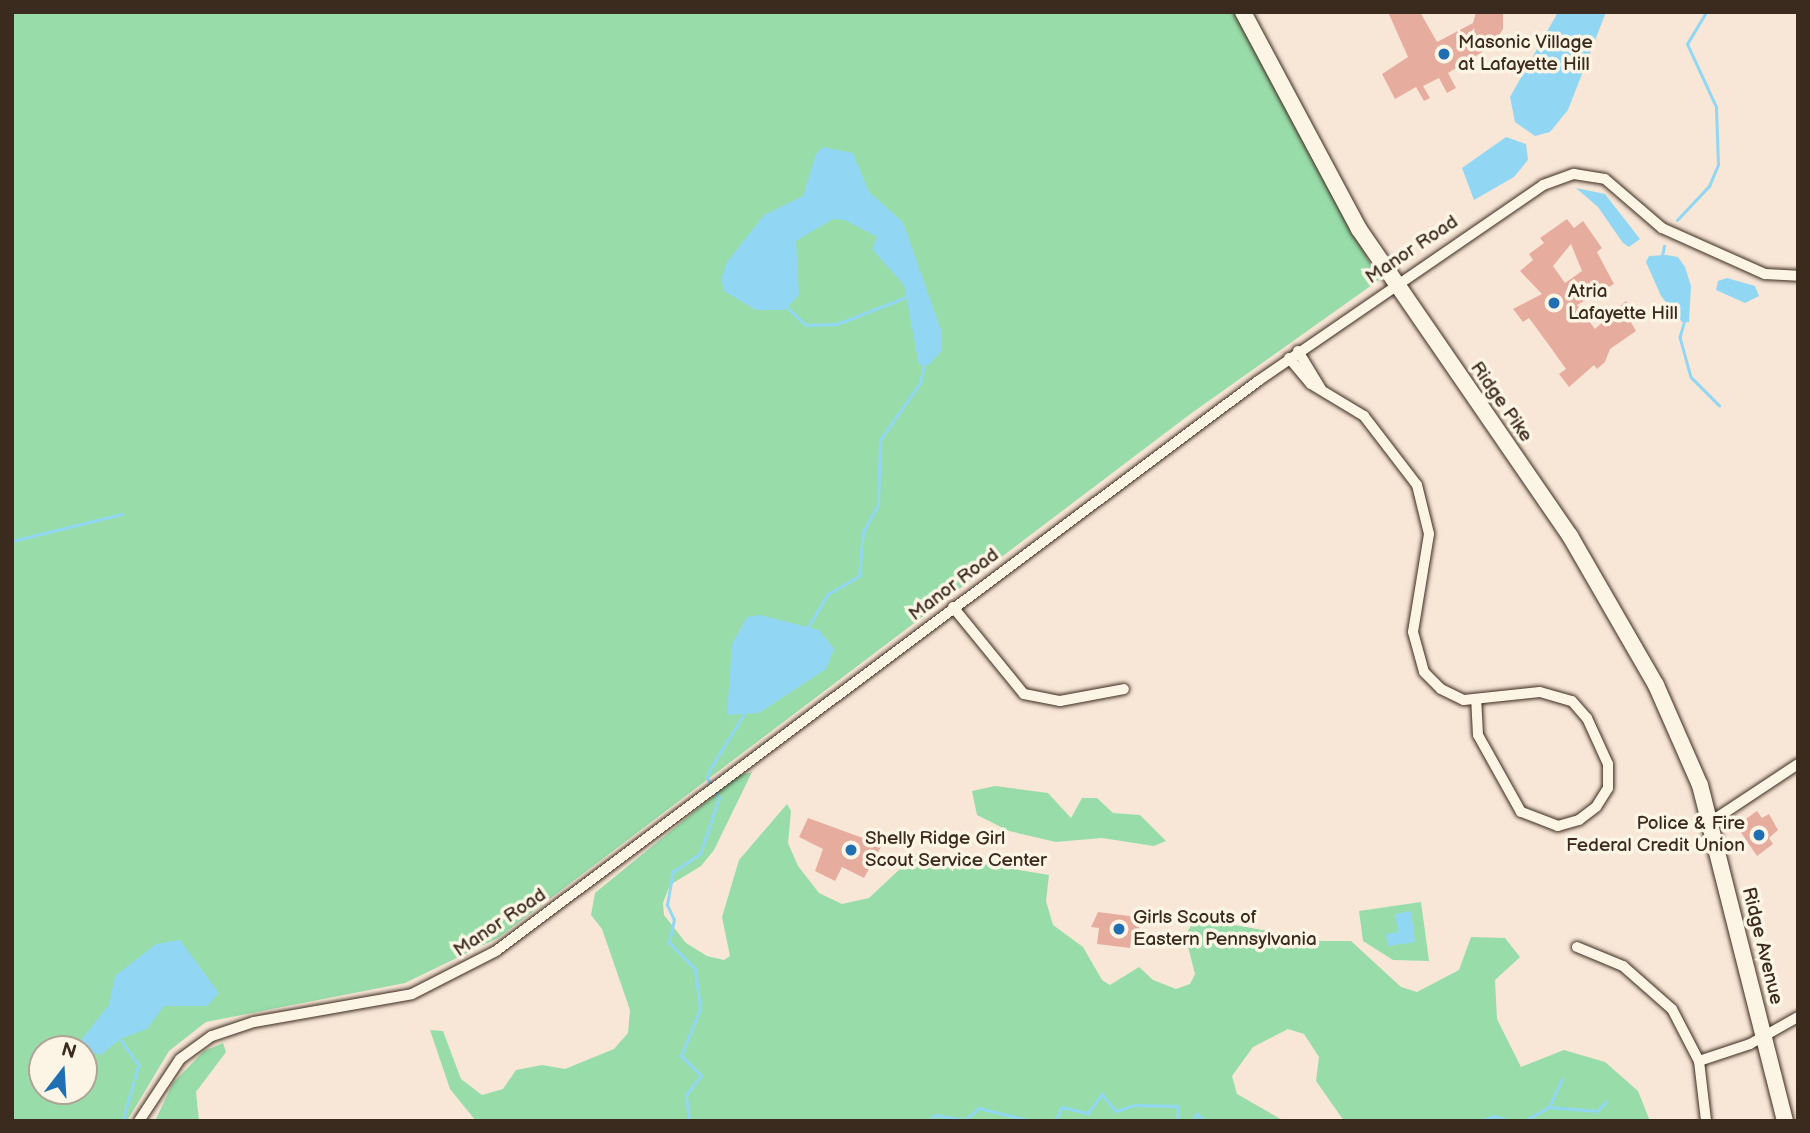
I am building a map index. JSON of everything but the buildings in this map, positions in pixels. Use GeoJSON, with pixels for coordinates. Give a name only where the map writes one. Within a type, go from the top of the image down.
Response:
{"type":"FeatureCollection","features":[{"type":"Feature","properties":{"kind":"main road","name":"Ridge Pike"},"geometry":{"type":"LineString","coordinates":[[1243,12],[1359,229],[1588,564],[1686,748],[1709,823]]}},
{"type":"Feature","properties":{"kind":"main road","name":"Ridge Avenue"},"geometry":{"type":"LineString","coordinates":[[1709,823],[1784,1121]]}},
{"type":"Feature","properties":{"kind":"street","name":"Manor Road"},"geometry":{"type":"LineString","coordinates":[[139,1121],[180,1059],[212,1036],[254,1022],[412,994],[496,951],[1294,354],[1394,283],[1543,185],[1582,174],[1613,183],[1661,228],[1765,274],[1798,276]]}},
{"type":"Feature","properties":{"kind":"street"},"geometry":{"type":"LineString","coordinates":[[1294,354],[1321,389],[1364,416],[1417,485],[1430,543],[1415,610],[1416,657],[1441,690],[1476,701],[1548,692],[1578,706],[1608,764],[1608,788],[1596,807],[1558,826],[1521,812],[1480,741],[1476,701]]}},
{"type":"Feature","properties":{"kind":"street"},"geometry":{"type":"LineString","coordinates":[[953,607],[1024,694],[1060,701],[1124,690]]}},
{"type":"Feature","properties":{"kind":"street"},"geometry":{"type":"LineString","coordinates":[[1709,823],[1798,764]]}},
{"type":"Feature","properties":{"kind":"street"},"geometry":{"type":"LineString","coordinates":[[1577,947],[1623,966],[1657,992],[1681,1022],[1699,1061],[1706,1121]]}},
{"type":"Feature","properties":{"kind":"street"},"geometry":{"type":"LineString","coordinates":[[1699,1061],[1764,1038],[1798,1017]]}},
{"type":"Feature","properties":{"kind":"green space"},"geometry":{"type":"Polygon","coordinates":[[[12,12],[1237,12],[1379,280],[1189,415],[498,938],[405,983],[206,1022],[169,1051],[127,1121],[12,1121],[12,12]]]}},
{"type":"Feature","properties":{"kind":"green space"},"geometry":{"type":"Polygon","coordinates":[[[752,772],[714,850],[701,866],[670,885],[663,903],[664,915],[686,943],[707,956],[724,960],[730,956],[722,917],[739,860],[787,804],[791,811],[788,843],[798,866],[819,893],[842,904],[869,898],[917,853],[1049,875],[1046,901],[1053,925],[1083,947],[1102,980],[1110,985],[1139,967],[1153,980],[1176,989],[1190,984],[1195,974],[1185,935],[1196,918],[1322,941],[1351,941],[1401,987],[1417,992],[1459,970],[1471,937],[1505,938],[1520,957],[1495,980],[1497,1019],[1521,1067],[1564,1050],[1605,1062],[1638,1091],[1650,1121],[1344,1121],[1316,1081],[1319,1057],[1304,1034],[1288,1029],[1253,1047],[1232,1076],[1237,1094],[1284,1121],[476,1121],[450,1089],[430,1030],[443,1031],[461,1079],[482,1095],[503,1089],[516,1070],[542,1065],[565,1069],[614,1049],[628,1033],[630,1010],[602,929],[591,915],[595,893],[738,776],[752,772]]]}},
{"type":"Feature","properties":{"kind":"green space"},"geometry":{"type":"Polygon","coordinates":[[[995,786],[1048,793],[1071,818],[1082,798],[1097,798],[1113,813],[1140,815],[1166,841],[1154,846],[1102,838],[1056,842],[1009,831],[977,815],[972,791],[995,786]]]}},
{"type":"Feature","properties":{"kind":"green space"},"geometry":{"type":"Polygon","coordinates":[[[1421,902],[1429,961],[1393,960],[1363,941],[1359,911],[1421,902]]]}},
{"type":"Feature","properties":{"kind":"green space"},"geometry":{"type":"Polygon","coordinates":[[[223,1043],[226,1052],[196,1092],[199,1121],[155,1121],[173,1083],[204,1051],[223,1043]]]}},
{"type":"Feature","properties":{"kind":"water"},"geometry":{"type":"Polygon","coordinates":[[[1558,12],[1606,12],[1568,110],[1550,132],[1535,136],[1515,122],[1510,97],[1558,12]]]}},
{"type":"Feature","properties":{"kind":"water"},"geometry":{"type":"Polygon","coordinates":[[[1506,137],[1526,144],[1528,160],[1514,177],[1474,200],[1462,168],[1506,137]]]}},
{"type":"Feature","properties":{"kind":"water"},"geometry":{"type":"Polygon","coordinates":[[[823,147],[853,153],[869,192],[903,222],[942,333],[941,351],[929,365],[919,365],[904,285],[872,249],[877,237],[845,220],[833,219],[796,241],[799,295],[785,310],[756,310],[724,291],[721,279],[727,262],[764,215],[803,196],[816,154],[823,147]]]}},
{"type":"Feature","properties":{"kind":"water"},"geometry":{"type":"Polygon","coordinates":[[[1576,188],[1605,194],[1640,239],[1629,247],[1623,243],[1598,207],[1576,188]]]}},
{"type":"Feature","properties":{"kind":"water"},"geometry":{"type":"Polygon","coordinates":[[[1649,256],[1678,257],[1685,267],[1691,286],[1689,322],[1682,322],[1661,296],[1646,262],[1649,256]]]}},
{"type":"Feature","properties":{"kind":"water"},"geometry":{"type":"Polygon","coordinates":[[[1727,278],[1755,286],[1759,296],[1745,303],[1716,290],[1718,281],[1727,278]]]}},
{"type":"Feature","properties":{"kind":"water"},"geometry":{"type":"Polygon","coordinates":[[[760,615],[819,630],[834,649],[826,669],[759,713],[727,715],[732,644],[747,617],[760,615]]]}},
{"type":"Feature","properties":{"kind":"water"},"geometry":{"type":"Polygon","coordinates":[[[1411,911],[1415,942],[1388,946],[1386,934],[1398,932],[1395,914],[1411,911]]]}},
{"type":"Feature","properties":{"kind":"water"},"geometry":{"type":"Polygon","coordinates":[[[180,940],[219,993],[207,1006],[164,1006],[147,1029],[120,1039],[101,1055],[98,1054],[98,1035],[85,1035],[109,1005],[115,976],[156,944],[180,940]]]}},
{"type":"Feature","properties":{"kind":"waterway"},"geometry":{"type":"LineString","coordinates":[[1677,220],[1709,186],[1718,165],[1716,107],[1687,44],[1706,12]]}},
{"type":"Feature","properties":{"kind":"waterway"},"geometry":{"type":"LineString","coordinates":[[1662,256],[1664,246]]}},
{"type":"Feature","properties":{"kind":"waterway"},"geometry":{"type":"LineString","coordinates":[[788,308],[806,325],[837,324],[904,298]]}},
{"type":"Feature","properties":{"kind":"waterway"},"geometry":{"type":"LineString","coordinates":[[1685,320],[1680,337],[1691,377],[1719,405]]}},
{"type":"Feature","properties":{"kind":"waterway"},"geometry":{"type":"LineString","coordinates":[[808,627],[828,594],[859,576],[863,532],[878,505],[880,440],[920,383],[924,365]]}},
{"type":"Feature","properties":{"kind":"waterway"},"geometry":{"type":"LineString","coordinates":[[12,541],[122,514]]}},
{"type":"Feature","properties":{"kind":"waterway"},"geometry":{"type":"LineString","coordinates":[[712,787],[707,778],[710,769],[744,714]]}},
{"type":"Feature","properties":{"kind":"waterway"},"geometry":{"type":"LineString","coordinates":[[689,1121],[686,1095],[701,1076],[681,1056],[700,1009],[695,969],[669,943],[674,920],[667,905],[673,872],[700,854],[719,798],[716,792]]}},
{"type":"Feature","properties":{"kind":"waterway"},"geometry":{"type":"LineString","coordinates":[[120,1039],[139,1065],[124,1117],[130,1121]]}},
{"type":"Feature","properties":{"kind":"waterway"},"geometry":{"type":"LineString","coordinates":[[1549,1107],[1562,1079]]}},
{"type":"Feature","properties":{"kind":"waterway"},"geometry":{"type":"LineString","coordinates":[[1055,1121],[1062,1107],[1088,1113],[1102,1094],[1116,1111],[1135,1105],[1178,1106],[1178,1121]]}},
{"type":"Feature","properties":{"kind":"waterway"},"geometry":{"type":"LineString","coordinates":[[1524,1121],[1549,1107],[1597,1111],[1606,1102]]}},
{"type":"Feature","properties":{"kind":"waterway"},"geometry":{"type":"LineString","coordinates":[[928,1121],[936,1115],[965,1120],[979,1108],[1032,1121]]}},
{"type":"Feature","properties":{"kind":"waterway"},"geometry":{"type":"LineString","coordinates":[[1192,1121],[1197,1114],[1205,1121]]}},
{"type":"Feature","properties":{"kind":"waterway"},"geometry":{"type":"LineString","coordinates":[[1479,1121],[1494,1116],[1510,1121]]}},
{"type":"Feature","properties":{"kind":"place","name":"Masonic Village at Lafayette Hill"},"geometry":{"type":"Point","coordinates":[1444,54]}},
{"type":"Feature","properties":{"kind":"place","name":"Atria Lafayette Hill"},"geometry":{"type":"Point","coordinates":[1554,303]}},
{"type":"Feature","properties":{"kind":"place","name":"Police & Fire Federal Credit Union"},"geometry":{"type":"Point","coordinates":[1759,835]}},
{"type":"Feature","properties":{"kind":"place","name":"Shelly Ridge Girl Scout Service Center"},"geometry":{"type":"Point","coordinates":[851,850]}},
{"type":"Feature","properties":{"kind":"place","name":"Girls Scouts of Eastern Pennsylvania"},"geometry":{"type":"Point","coordinates":[1119,929]}}]}
